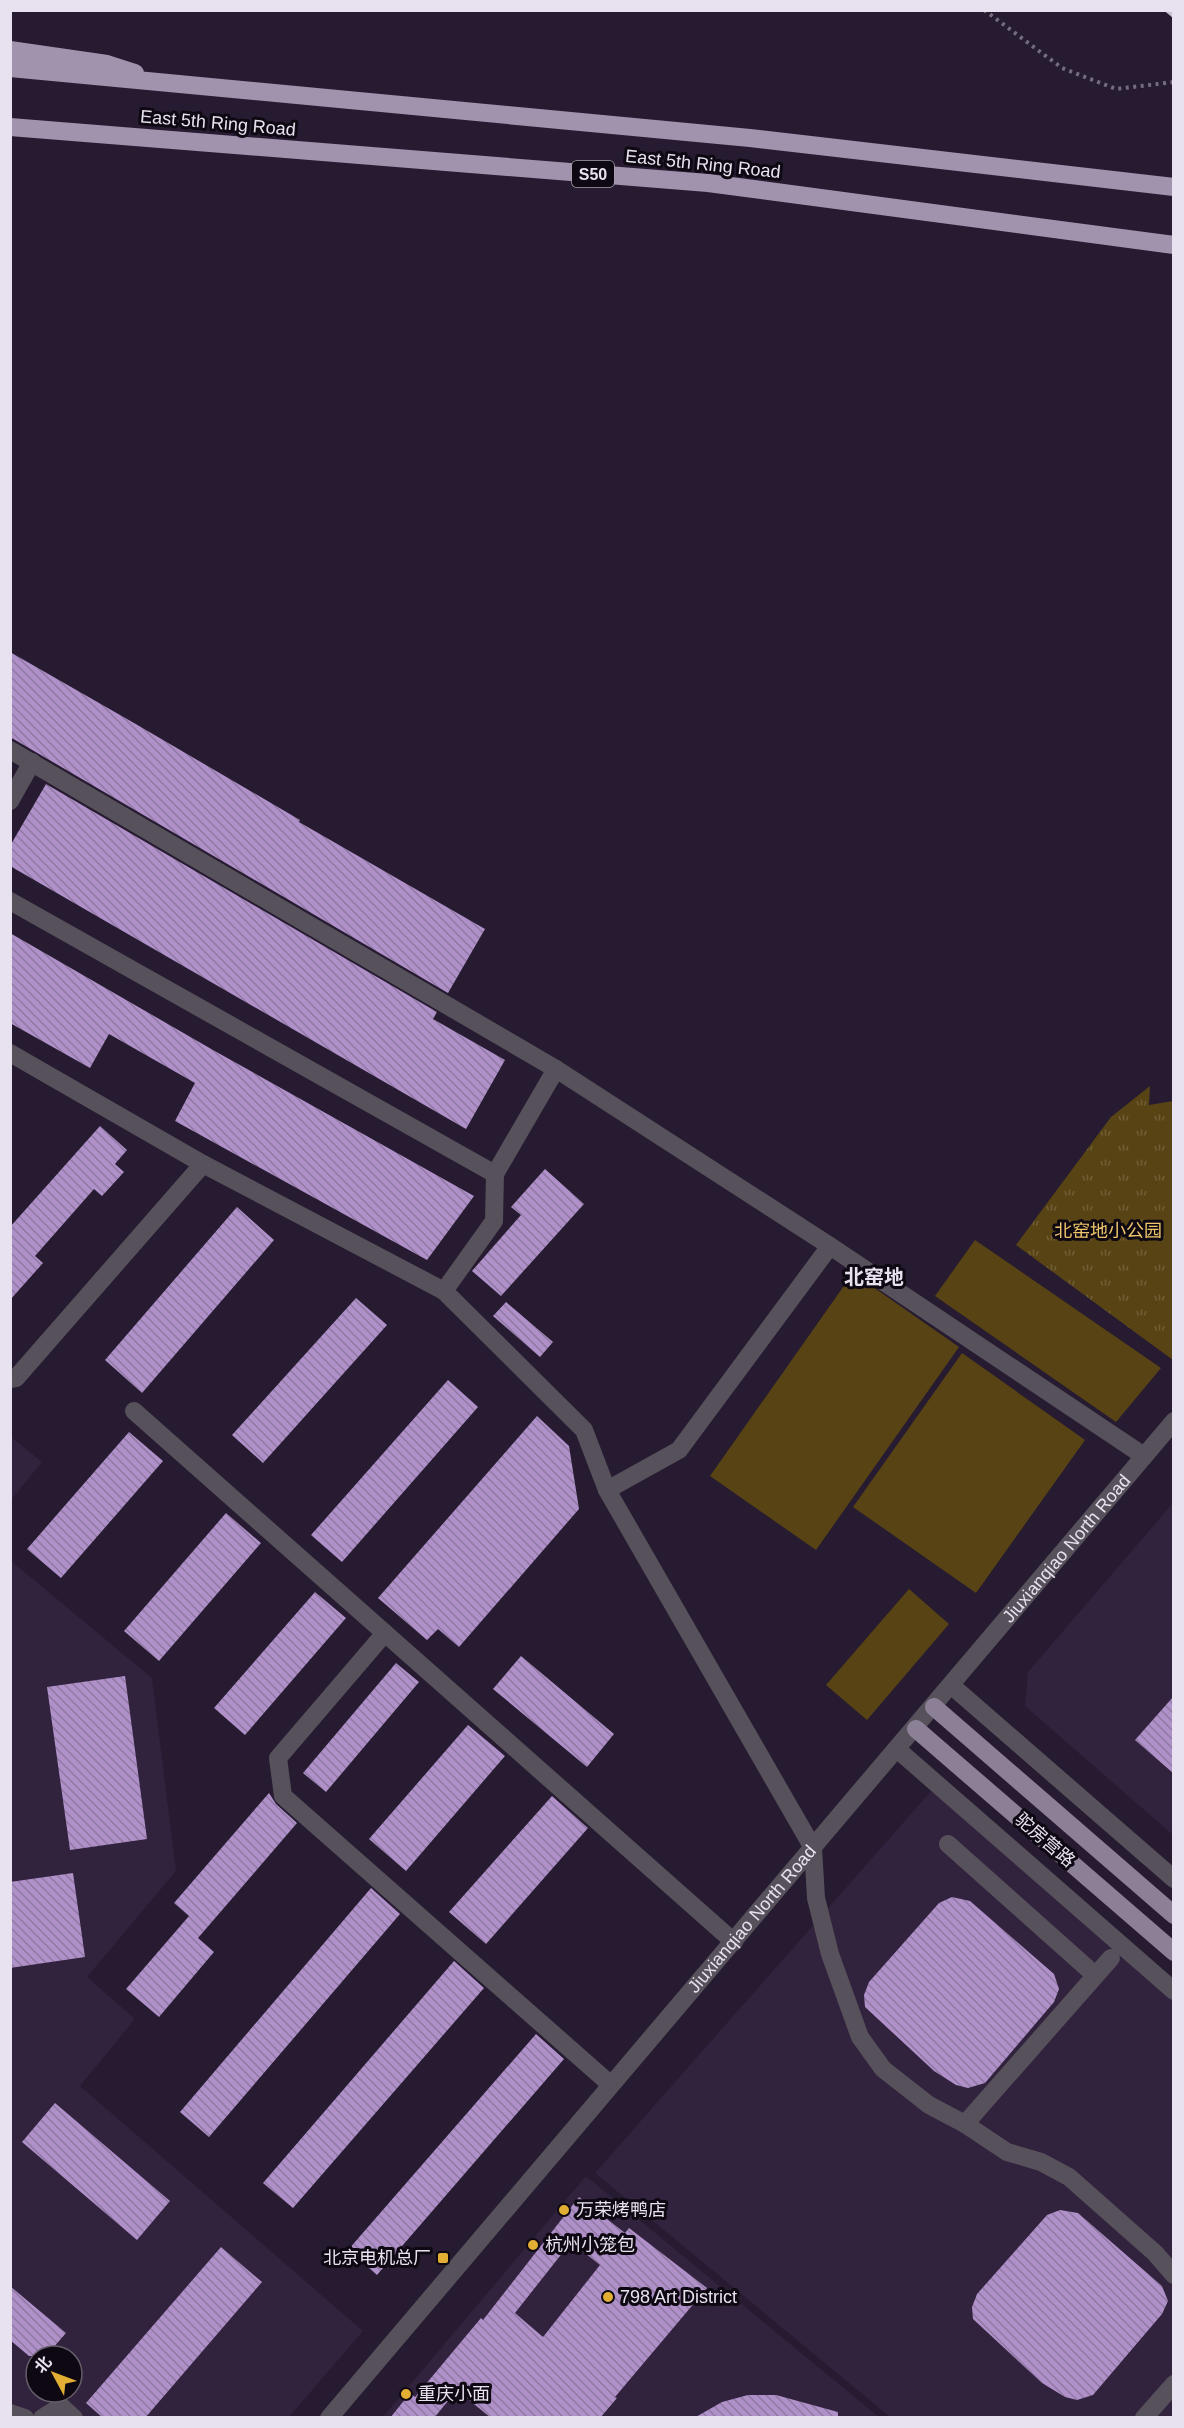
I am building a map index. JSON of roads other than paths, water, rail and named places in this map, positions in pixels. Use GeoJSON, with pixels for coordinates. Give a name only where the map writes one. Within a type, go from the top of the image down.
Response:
{"type":"FeatureCollection","features":[{"type":"Feature","properties":{"kind":"highway"},"geometry":{"type":"LineString","coordinates":[[10,50],[107,64],[162,83]]}},
{"type":"Feature","properties":{"kind":"highway","name":"East 5th Ring Road"},"geometry":{"type":"LineString","coordinates":[[10,68],[750,138],[1173,187]]}},
{"type":"Feature","properties":{"kind":"highway","name":"East 5th Ring Road"},"geometry":{"type":"LineString","coordinates":[[10,127],[708,183],[1173,245]]}},
{"type":"Feature","properties":{"kind":"main road","name":"驼房营路"},"geometry":{"type":"LineString","coordinates":[[934,1707],[1173,1915]]}},
{"type":"Feature","properties":{"kind":"main road","name":"驼房营路"},"geometry":{"type":"LineString","coordinates":[[916,1729],[1173,1952]]}},
{"type":"Feature","properties":{"kind":"street"},"geometry":{"type":"LineString","coordinates":[[10,750],[556,1069],[830,1246],[1144,1456]]}},
{"type":"Feature","properties":{"kind":"street"},"geometry":{"type":"LineString","coordinates":[[10,801],[32,762]]}},
{"type":"Feature","properties":{"kind":"street"},"geometry":{"type":"LineString","coordinates":[[10,901],[495,1174]]}},
{"type":"Feature","properties":{"kind":"street"},"geometry":{"type":"LineString","coordinates":[[10,1053],[202,1164],[444,1291],[584,1430],[607,1490],[813,1848],[816,1898],[831,1954],[860,2037],[883,2069],[929,2105],[965,2124],[1007,2152],[1041,2163],[1069,2177],[1155,2253],[1173,2275]]}},
{"type":"Feature","properties":{"kind":"street"},"geometry":{"type":"LineString","coordinates":[[444,1291],[494,1221],[495,1174],[556,1069]]}},
{"type":"Feature","properties":{"kind":"street"},"geometry":{"type":"LineString","coordinates":[[10,1379],[16,1378],[202,1164]]}},
{"type":"Feature","properties":{"kind":"street"},"geometry":{"type":"LineString","coordinates":[[607,1490],[679,1450],[830,1246]]}},
{"type":"Feature","properties":{"kind":"street"},"geometry":{"type":"LineString","coordinates":[[134,1411],[734,1942]]}},
{"type":"Feature","properties":{"kind":"street","name":"Jiuxianqiao North Road"},"geometry":{"type":"LineString","coordinates":[[329,2418],[610,2084],[916,1729],[1173,1421]]}},
{"type":"Feature","properties":{"kind":"street"},"geometry":{"type":"LineString","coordinates":[[385,1633],[278,1758],[283,1796],[610,2084]]}},
{"type":"Feature","properties":{"kind":"street"},"geometry":{"type":"LineString","coordinates":[[952,1686],[1173,1879]]}},
{"type":"Feature","properties":{"kind":"street"},"geometry":{"type":"LineString","coordinates":[[898,1750],[1173,1991]]}},
{"type":"Feature","properties":{"kind":"street"},"geometry":{"type":"LineString","coordinates":[[948,1844],[1095,1976]]}},
{"type":"Feature","properties":{"kind":"street"},"geometry":{"type":"LineString","coordinates":[[965,2124],[1111,1958]]}},
{"type":"Feature","properties":{"kind":"street"},"geometry":{"type":"LineString","coordinates":[[1144,2418],[1173,2384]]}},
{"type":"Feature","properties":{"kind":"street"},"geometry":{"type":"LineString","coordinates":[[42,2418],[60,2406],[74,2418]]}},
{"type":"Feature","properties":{"kind":"street"},"geometry":{"type":"LineString","coordinates":[[10,2413],[25,2418]]}},
{"type":"Feature","properties":{"kind":"railway"},"geometry":{"type":"LineString","coordinates":[[1167,10],[1174,16]]}},
{"type":"Feature","properties":{"kind":"place","name":"万荣烤鸭店"},"geometry":{"type":"Point","coordinates":[564,2210]}},
{"type":"Feature","properties":{"kind":"place","name":"杭州小笼包"},"geometry":{"type":"Point","coordinates":[533,2245]}},
{"type":"Feature","properties":{"kind":"place","name":"北京电机总厂"},"geometry":{"type":"Point","coordinates":[443,2258]}},
{"type":"Feature","properties":{"kind":"place","name":"798 Art District"},"geometry":{"type":"Point","coordinates":[608,2297]}},
{"type":"Feature","properties":{"kind":"place","name":"重庆小面"},"geometry":{"type":"Point","coordinates":[406,2394]}},
{"type":"Feature","properties":{"kind":"district","name":"北窑地"},"geometry":{"type":"Point","coordinates":[874,1277]}},
{"type":"Feature","properties":{"kind":"park label","name":"北窑地小公园"},"geometry":{"type":"Point","coordinates":[1108,1231]}}]}
